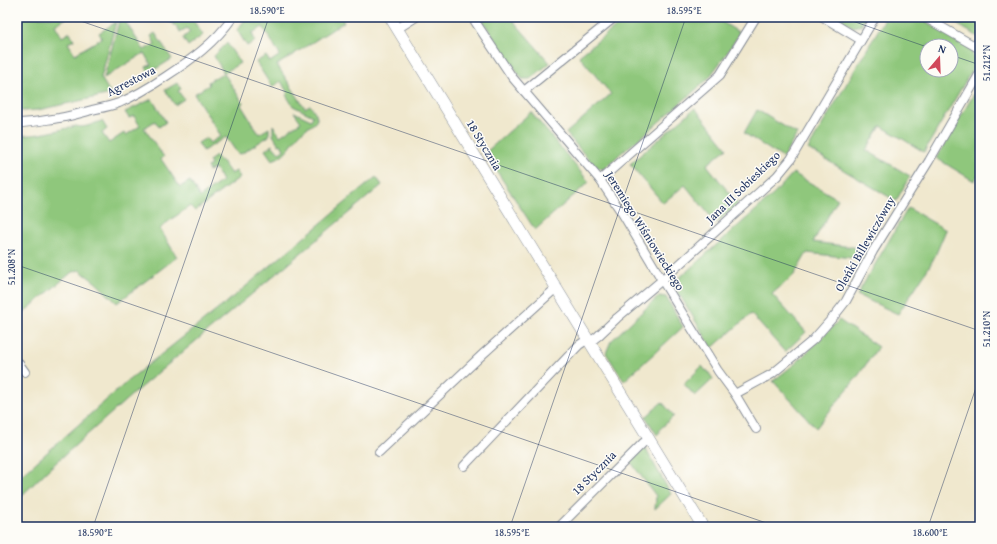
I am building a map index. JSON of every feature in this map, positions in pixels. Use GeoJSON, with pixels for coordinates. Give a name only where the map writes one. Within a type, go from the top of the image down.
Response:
{"type":"FeatureCollection","features":[{"type":"Feature","properties":{"kind":"main road","name":"18 Stycznia"},"geometry":{"type":"LineString","coordinates":[[390,17],[702,527]]}},
{"type":"Feature","properties":{"kind":"street","name":"Agrestowa"},"geometry":{"type":"LineString","coordinates":[[17,123],[38,122],[69,116],[118,103],[127,99],[187,63],[212,42],[233,17]]}},
{"type":"Feature","properties":{"kind":"street"},"geometry":{"type":"LineString","coordinates":[[397,29],[416,17]]}},
{"type":"Feature","properties":{"kind":"street","name":"Jeremiego Wiśniowieckiego"},"geometry":{"type":"LineString","coordinates":[[472,17],[506,69],[600,180],[622,213],[718,371],[735,394],[756,429]]}},
{"type":"Feature","properties":{"kind":"street"},"geometry":{"type":"LineString","coordinates":[[524,91],[615,17]]}},
{"type":"Feature","properties":{"kind":"street"},"geometry":{"type":"LineString","coordinates":[[600,180],[720,75],[756,17]]}},
{"type":"Feature","properties":{"kind":"street"},"geometry":{"type":"LineString","coordinates":[[823,17],[861,40]]}},
{"type":"Feature","properties":{"kind":"street","name":"Jana III Sobieskiego"},"geometry":{"type":"LineString","coordinates":[[589,340],[598,336],[777,176],[791,159],[875,17]]}},
{"type":"Feature","properties":{"kind":"street"},"geometry":{"type":"LineString","coordinates":[[924,17],[980,49]]}},
{"type":"Feature","properties":{"kind":"street","name":"Oleńki Billewiczówny"},"geometry":{"type":"LineString","coordinates":[[735,394],[772,374],[813,340],[835,315],[846,300],[873,251],[929,161],[980,73]]}},
{"type":"Feature","properties":{"kind":"street"},"geometry":{"type":"LineString","coordinates":[[379,452],[552,290],[556,288]]}},
{"type":"Feature","properties":{"kind":"street"},"geometry":{"type":"LineString","coordinates":[[464,466],[579,345],[589,340]]}},
{"type":"Feature","properties":{"kind":"street"},"geometry":{"type":"LineString","coordinates":[[17,361],[26,372]]}},
{"type":"Feature","properties":{"kind":"street","name":"18 Stycznia"},"geometry":{"type":"LineString","coordinates":[[559,527],[643,443],[649,439]]}},
{"type":"Feature","properties":{"kind":"green space"},"geometry":{"type":"Polygon","coordinates":[[[17,17],[68,17],[55,25],[62,37],[70,32],[74,40],[68,43],[75,54],[102,38],[99,33],[116,22],[101,78],[111,94],[38,110],[17,110],[17,17]]]}},
{"type":"Feature","properties":{"kind":"green space"},"geometry":{"type":"Polygon","coordinates":[[[191,17],[203,35],[188,46],[183,38],[190,32],[187,28],[180,32],[173,23],[167,21],[165,18],[191,17]]]}},
{"type":"Feature","properties":{"kind":"green space"},"geometry":{"type":"Polygon","coordinates":[[[247,17],[261,17],[264,22],[272,17],[341,17],[344,22],[277,65],[305,108],[310,105],[316,113],[317,119],[299,135],[282,155],[272,160],[265,150],[272,145],[279,153],[284,150],[273,135],[273,125],[280,136],[301,122],[294,112],[311,120],[313,116],[293,106],[286,95],[288,94],[281,81],[272,87],[256,62],[266,56],[270,62],[280,55],[263,27],[252,33],[255,41],[247,46],[237,30],[247,17]]]}},
{"type":"Feature","properties":{"kind":"green space"},"geometry":{"type":"Polygon","coordinates":[[[480,17],[510,17],[550,63],[530,79],[522,79],[480,17]]]}},
{"type":"Feature","properties":{"kind":"green space"},"geometry":{"type":"Polygon","coordinates":[[[628,17],[714,17],[740,33],[708,79],[604,169],[596,168],[566,133],[611,94],[579,56],[628,17]]]}},
{"type":"Feature","properties":{"kind":"green space"},"geometry":{"type":"Polygon","coordinates":[[[836,17],[866,17],[861,25],[853,27],[836,17]]]}},
{"type":"Feature","properties":{"kind":"green space"},"geometry":{"type":"Polygon","coordinates":[[[886,17],[918,17],[954,38],[919,38],[919,78],[959,78],[959,41],[971,48],[975,65],[924,152],[881,126],[866,150],[910,176],[896,201],[808,149],[886,17]]]}},
{"type":"Feature","properties":{"kind":"green space"},"geometry":{"type":"Polygon","coordinates":[[[945,17],[980,17],[980,38],[945,17]]]}},
{"type":"Feature","properties":{"kind":"green space"},"geometry":{"type":"Polygon","coordinates":[[[123,18],[144,50],[155,44],[151,36],[155,33],[172,59],[149,73],[146,67],[151,65],[144,53],[104,78],[119,21],[123,18]]]}},
{"type":"Feature","properties":{"kind":"green space"},"geometry":{"type":"Polygon","coordinates":[[[227,43],[240,63],[224,73],[214,56],[227,43]]]}},
{"type":"Feature","properties":{"kind":"green space"},"geometry":{"type":"Polygon","coordinates":[[[221,74],[225,75],[243,103],[241,105],[259,134],[269,128],[269,136],[241,154],[237,153],[226,137],[203,151],[198,143],[206,138],[210,143],[221,136],[194,94],[209,85],[208,82],[221,74]]]}},
{"type":"Feature","properties":{"kind":"green space"},"geometry":{"type":"Polygon","coordinates":[[[177,83],[181,89],[178,91],[184,99],[175,105],[165,90],[177,83]]]}},
{"type":"Feature","properties":{"kind":"green space"},"geometry":{"type":"Polygon","coordinates":[[[980,84],[980,173],[974,181],[936,158],[980,84]]]}},
{"type":"Feature","properties":{"kind":"green space"},"geometry":{"type":"Polygon","coordinates":[[[152,99],[166,122],[159,127],[155,121],[144,128],[164,157],[161,159],[180,187],[190,181],[200,197],[222,181],[215,168],[209,171],[207,167],[211,165],[209,161],[216,156],[219,161],[221,160],[231,174],[236,171],[240,177],[195,211],[190,206],[160,229],[177,257],[117,303],[95,282],[79,270],[71,273],[17,318],[17,135],[39,134],[76,126],[86,126],[102,121],[107,129],[102,133],[109,143],[124,133],[126,135],[140,126],[134,116],[129,118],[125,112],[152,99]]]}},
{"type":"Feature","properties":{"kind":"green space"},"geometry":{"type":"Polygon","coordinates":[[[695,108],[727,148],[707,165],[738,204],[716,223],[685,185],[663,203],[630,164],[695,108]]]}},
{"type":"Feature","properties":{"kind":"green space"},"geometry":{"type":"Polygon","coordinates":[[[757,110],[797,134],[783,158],[744,133],[757,110]]]}},
{"type":"Feature","properties":{"kind":"green space"},"geometry":{"type":"Polygon","coordinates":[[[531,112],[589,182],[535,230],[485,153],[531,112]]]}},
{"type":"Feature","properties":{"kind":"green space"},"geometry":{"type":"Polygon","coordinates":[[[793,173],[838,199],[813,242],[867,249],[861,259],[807,253],[794,275],[772,294],[806,332],[785,352],[751,314],[712,348],[676,289],[677,280],[774,194],[793,173]]]}},
{"type":"Feature","properties":{"kind":"green space"},"geometry":{"type":"Polygon","coordinates":[[[376,177],[382,185],[135,392],[50,468],[17,500],[17,479],[130,379],[226,303],[376,177]]]}},
{"type":"Feature","properties":{"kind":"green space"},"geometry":{"type":"Polygon","coordinates":[[[908,208],[946,230],[929,267],[898,314],[857,295],[908,208]]]}},
{"type":"Feature","properties":{"kind":"green space"},"geometry":{"type":"Polygon","coordinates":[[[659,296],[666,297],[683,327],[624,381],[606,353],[611,341],[659,296]]]}},
{"type":"Feature","properties":{"kind":"green space"},"geometry":{"type":"Polygon","coordinates":[[[839,320],[878,347],[858,376],[816,428],[773,381],[796,363],[839,320]]]}},
{"type":"Feature","properties":{"kind":"green space"},"geometry":{"type":"Polygon","coordinates":[[[702,366],[706,371],[707,370],[713,379],[695,396],[684,384],[702,366]]]}},
{"type":"Feature","properties":{"kind":"green space"},"geometry":{"type":"Polygon","coordinates":[[[662,402],[674,416],[659,430],[660,432],[657,435],[645,416],[647,416],[662,402]]]}},
{"type":"Feature","properties":{"kind":"green space"},"geometry":{"type":"Polygon","coordinates":[[[645,448],[671,494],[655,509],[656,496],[630,461],[645,448]]]}}]}
